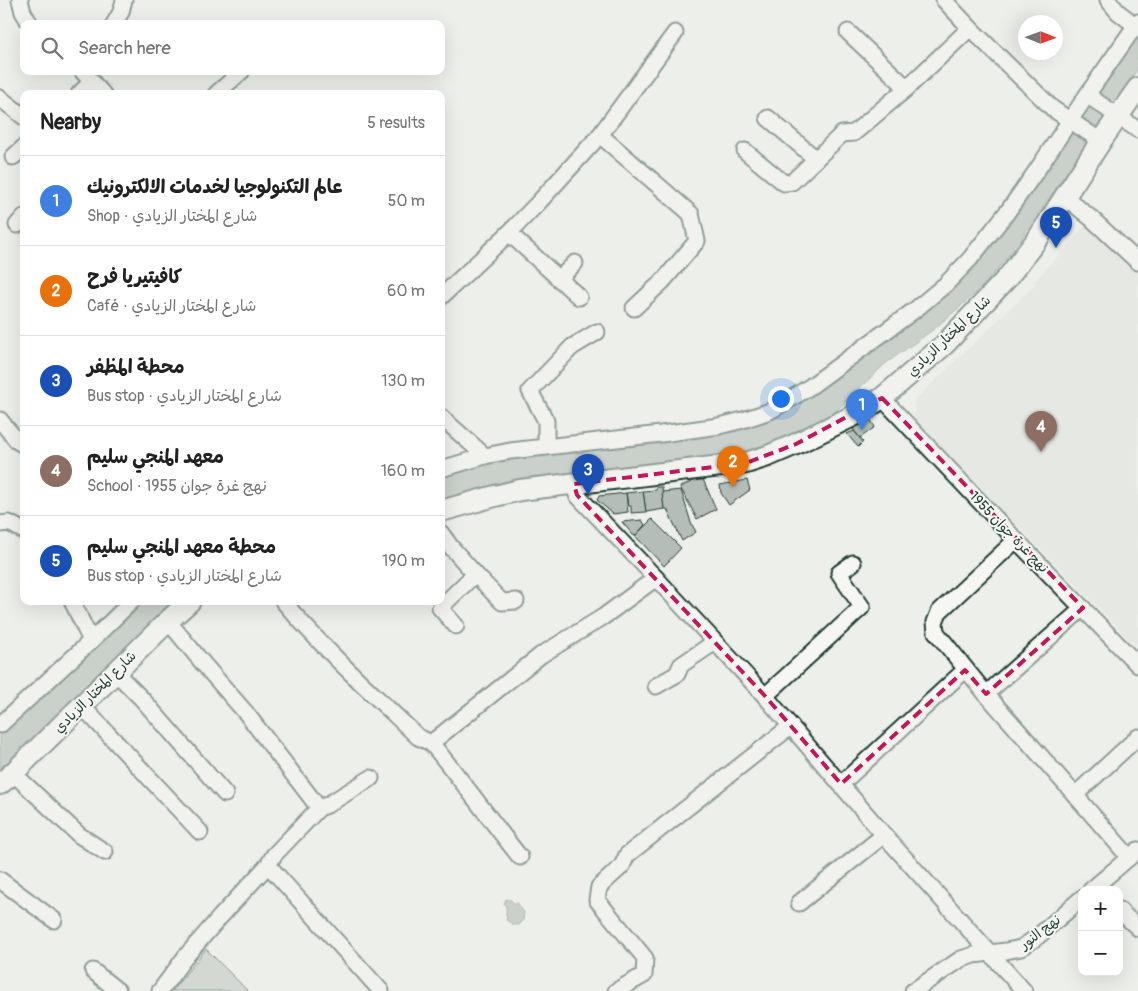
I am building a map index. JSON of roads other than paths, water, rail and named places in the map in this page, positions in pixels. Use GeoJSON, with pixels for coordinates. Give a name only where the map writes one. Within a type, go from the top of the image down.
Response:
{"type":"FeatureCollection","features":[{"type":"Feature","properties":{"kind":"main road","name":"شارع المختار الزيادي"},"geometry":{"type":"LineString","coordinates":[[445,510],[520,490],[746,462],[768,456],[796,444],[861,412],[882,398],[944,346],[1008,277],[1038,238],[1065,197],[1098,138],[1114,114],[1138,88]]}},
{"type":"Feature","properties":{"kind":"main road","name":"شارع المختار الزيادي"},"geometry":{"type":"LineString","coordinates":[[4,778],[186,605]]}},
{"type":"Feature","properties":{"kind":"street"},"geometry":{"type":"LineString","coordinates":[[20,0],[28,20]]}},
{"type":"Feature","properties":{"kind":"street"},"geometry":{"type":"LineString","coordinates":[[116,20],[124,0]]}},
{"type":"Feature","properties":{"kind":"street"},"geometry":{"type":"LineString","coordinates":[[944,0],[1053,109],[1098,138]]}},
{"type":"Feature","properties":{"kind":"street"},"geometry":{"type":"LineString","coordinates":[[445,468],[510,451],[719,426],[770,410],[811,386],[946,284],[988,237],[1072,121],[1137,24],[1118,12],[1108,0]]}},
{"type":"Feature","properties":{"kind":"street"},"geometry":{"type":"LineString","coordinates":[[745,151],[784,183],[792,182],[842,134],[854,134],[907,88],[970,28]]}},
{"type":"Feature","properties":{"kind":"street"},"geometry":{"type":"LineString","coordinates":[[848,32],[907,88]]}},
{"type":"Feature","properties":{"kind":"street"},"geometry":{"type":"LineString","coordinates":[[445,293],[509,233],[600,135],[675,33]]}},
{"type":"Feature","properties":{"kind":"street"},"geometry":{"type":"LineString","coordinates":[[221,90],[237,75]]}},
{"type":"Feature","properties":{"kind":"street"},"geometry":{"type":"LineString","coordinates":[[81,90],[87,76],[99,90]]}},
{"type":"Feature","properties":{"kind":"street"},"geometry":{"type":"LineString","coordinates":[[1089,96],[1138,130]]}},
{"type":"Feature","properties":{"kind":"street"},"geometry":{"type":"LineString","coordinates":[[0,98],[20,114]]}},
{"type":"Feature","properties":{"kind":"street"},"geometry":{"type":"LineString","coordinates":[[768,118],[816,159]]}},
{"type":"Feature","properties":{"kind":"street"},"geometry":{"type":"LineString","coordinates":[[600,135],[691,214],[695,228],[697,242],[663,280],[634,308]]}},
{"type":"Feature","properties":{"kind":"street"},"geometry":{"type":"LineString","coordinates":[[1065,197],[1092,219],[1138,262]]}},
{"type":"Feature","properties":{"kind":"street"},"geometry":{"type":"LineString","coordinates":[[509,233],[579,298]]}},
{"type":"Feature","properties":{"kind":"street"},"geometry":{"type":"LineString","coordinates":[[559,279],[575,263]]}},
{"type":"Feature","properties":{"kind":"street"},"geometry":{"type":"LineString","coordinates":[[546,447],[546,421],[530,391],[572,348],[597,332]]}},
{"type":"Feature","properties":{"kind":"street","name":"نهج غرة جوان 1955"},"geometry":{"type":"LineString","coordinates":[[882,398],[1016,540],[1138,664]]}},
{"type":"Feature","properties":{"kind":"street"},"geometry":{"type":"LineString","coordinates":[[0,420],[20,443]]}},
{"type":"Feature","properties":{"kind":"street"},"geometry":{"type":"LineString","coordinates":[[445,421],[485,456]]}},
{"type":"Feature","properties":{"kind":"street"},"geometry":{"type":"LineString","coordinates":[[574,484],[577,495],[765,696],[884,835],[1024,991]]}},
{"type":"Feature","properties":{"kind":"street"},"geometry":{"type":"LineString","coordinates":[[0,524],[9,522],[20,529]]}},
{"type":"Feature","properties":{"kind":"street"},"geometry":{"type":"LineString","coordinates":[[445,539],[502,602],[516,601]]}},
{"type":"Feature","properties":{"kind":"street"},"geometry":{"type":"LineString","coordinates":[[1016,540],[939,612],[935,622],[936,632],[965,670],[1075,795],[1133,854],[1097,886]]}},
{"type":"Feature","properties":{"kind":"street"},"geometry":{"type":"LineString","coordinates":[[765,696],[862,607],[839,573],[853,563]]}},
{"type":"Feature","properties":{"kind":"street"},"geometry":{"type":"LineString","coordinates":[[445,603],[475,574]]}},
{"type":"Feature","properties":{"kind":"street"},"geometry":{"type":"LineString","coordinates":[[431,743],[541,655],[603,617],[656,578]]}},
{"type":"Feature","properties":{"kind":"street"},"geometry":{"type":"LineString","coordinates":[[74,605],[91,641]]}},
{"type":"Feature","properties":{"kind":"street"},"geometry":{"type":"LineString","coordinates":[[0,725],[128,605]]}},
{"type":"Feature","properties":{"kind":"street"},"geometry":{"type":"LineString","coordinates":[[286,605],[302,624],[418,737],[431,743],[520,857]]}},
{"type":"Feature","properties":{"kind":"street"},"geometry":{"type":"LineString","coordinates":[[443,605],[440,608],[456,626]]}},
{"type":"Feature","properties":{"kind":"street"},"geometry":{"type":"LineString","coordinates":[[986,694],[1083,608]]}},
{"type":"Feature","properties":{"kind":"street"},"geometry":{"type":"LineString","coordinates":[[168,621],[246,712],[319,808]]}},
{"type":"Feature","properties":{"kind":"street"},"geometry":{"type":"LineString","coordinates":[[656,686],[677,674],[681,665],[715,642]]}},
{"type":"Feature","properties":{"kind":"street"},"geometry":{"type":"LineString","coordinates":[[841,784],[965,670]]}},
{"type":"Feature","properties":{"kind":"street"},"geometry":{"type":"LineString","coordinates":[[115,672],[147,705],[225,794]]}},
{"type":"Feature","properties":{"kind":"street"},"geometry":{"type":"LineString","coordinates":[[82,705],[200,832]]}},
{"type":"Feature","properties":{"kind":"street"},"geometry":{"type":"LineString","coordinates":[[616,991],[644,975],[646,958],[597,900],[599,887],[622,866],[628,855],[791,726]]}},
{"type":"Feature","properties":{"kind":"street"},"geometry":{"type":"LineString","coordinates":[[1075,795],[1138,737]]}},
{"type":"Feature","properties":{"kind":"street"},"geometry":{"type":"LineString","coordinates":[[4,778],[79,835],[105,852]]}},
{"type":"Feature","properties":{"kind":"street"},"geometry":{"type":"LineString","coordinates":[[160,991],[209,929],[268,866],[274,855],[319,808],[371,778]]}},
{"type":"Feature","properties":{"kind":"street"},"geometry":{"type":"LineString","coordinates":[[799,903],[884,835]]}},
{"type":"Feature","properties":{"kind":"street"},"geometry":{"type":"LineString","coordinates":[[268,866],[381,991]]}},
{"type":"Feature","properties":{"kind":"street"},"geometry":{"type":"LineString","coordinates":[[1,883],[54,920]]}},
{"type":"Feature","properties":{"kind":"street","name":"نهج النور"},"geometry":{"type":"LineString","coordinates":[[913,991],[961,959],[974,955],[1006,952],[1021,948],[1037,937],[1078,901]]}},
{"type":"Feature","properties":{"kind":"street"},"geometry":{"type":"LineString","coordinates":[[1123,914],[1138,928]]}},
{"type":"Feature","properties":{"kind":"street"},"geometry":{"type":"LineString","coordinates":[[93,971],[118,991]]}},
{"type":"Feature","properties":{"kind":"place","name":"محطة معهد المنجي سليم"},"geometry":{"type":"Point","coordinates":[1056,248]}},
{"type":"Feature","properties":{"kind":"place","name":"عالم التكنولوجيا لخدمات الالكترونيك"},"geometry":{"type":"Point","coordinates":[862,430]}},
{"type":"Feature","properties":{"kind":"place","name":"معهد المنجي سليم"},"geometry":{"type":"Point","coordinates":[1041,452]}},
{"type":"Feature","properties":{"kind":"place","name":"كافيتيريا فرح"},"geometry":{"type":"Point","coordinates":[733,487]}},
{"type":"Feature","properties":{"kind":"place","name":"محطة المظفر"},"geometry":{"type":"Point","coordinates":[588,495]}}]}
